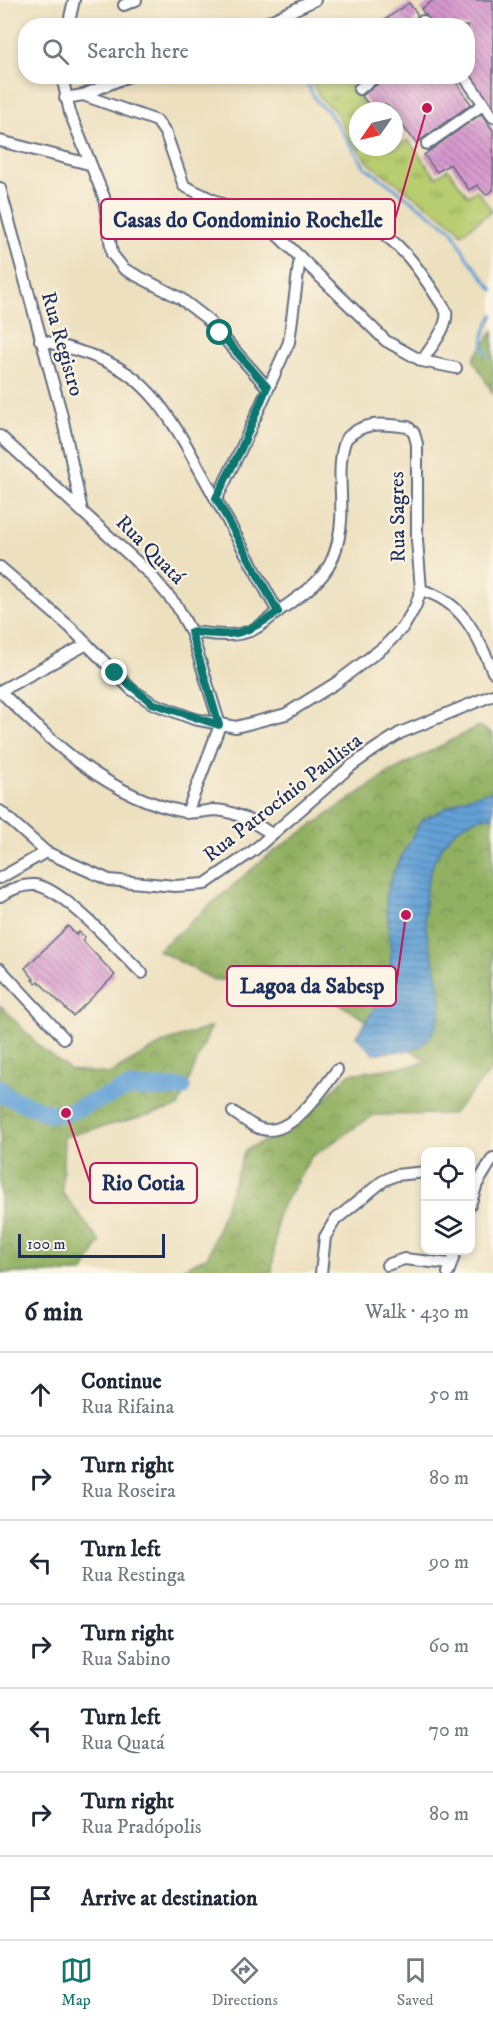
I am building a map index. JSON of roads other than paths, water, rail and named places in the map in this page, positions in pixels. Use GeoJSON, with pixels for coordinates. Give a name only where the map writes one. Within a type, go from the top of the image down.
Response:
{"type":"FeatureCollection","features":[{"type":"Feature","properties":{"kind":"street"},"geometry":{"type":"LineString","coordinates":[[70,18],[74,0]]}},
{"type":"Feature","properties":{"kind":"street"},"geometry":{"type":"LineString","coordinates":[[124,5],[136,0]]}},
{"type":"Feature","properties":{"kind":"street"},"geometry":{"type":"LineString","coordinates":[[276,18],[315,0]]}},
{"type":"Feature","properties":{"kind":"street"},"geometry":{"type":"LineString","coordinates":[[63,84],[65,99],[104,197],[112,254],[120,265],[180,298],[201,313],[267,387]]}},
{"type":"Feature","properties":{"kind":"street"},"geometry":{"type":"LineString","coordinates":[[65,99],[84,95],[110,84]]}},
{"type":"Feature","properties":{"kind":"street"},"geometry":{"type":"LineString","coordinates":[[360,89],[367,84]]}},
{"type":"Feature","properties":{"kind":"street"},"geometry":{"type":"LineString","coordinates":[[470,84],[493,117]]}},
{"type":"Feature","properties":{"kind":"street"},"geometry":{"type":"LineString","coordinates":[[84,95],[157,121],[166,134],[184,186],[256,219],[279,236],[386,342],[422,361],[456,368]]}},
{"type":"Feature","properties":{"kind":"street"},"geometry":{"type":"LineString","coordinates":[[427,144],[484,104]]}},
{"type":"Feature","properties":{"kind":"street"},"geometry":{"type":"LineString","coordinates":[[0,141],[89,164]]}},
{"type":"Feature","properties":{"kind":"street","name":"Rua Registro"},"geometry":{"type":"LineString","coordinates":[[0,188],[61,412],[82,512]]}},
{"type":"Feature","properties":{"kind":"street"},"geometry":{"type":"LineString","coordinates":[[355,214],[384,231],[397,243],[446,310],[447,316],[441,330],[422,361]]}},
{"type":"Feature","properties":{"kind":"street"},"geometry":{"type":"LineString","coordinates":[[216,498],[241,449],[292,331],[300,257]]}},
{"type":"Feature","properties":{"kind":"street"},"geometry":{"type":"LineString","coordinates":[[40,340],[94,356],[128,372],[143,383],[172,421],[278,612],[252,630],[231,635],[191,632]]}},
{"type":"Feature","properties":{"kind":"street","name":"Rua Sagres"},"geometry":{"type":"LineString","coordinates":[[278,612],[311,589],[327,573],[335,555],[341,519],[342,457],[346,439],[366,425],[408,427],[414,433],[417,444],[417,540],[421,590]]}},
{"type":"Feature","properties":{"kind":"street","name":"Rua Quatá"},"geometry":{"type":"LineString","coordinates":[[0,436],[150,574],[177,606],[191,632],[219,725]]}},
{"type":"Feature","properties":{"kind":"street"},"geometry":{"type":"LineString","coordinates":[[0,567],[87,644],[131,688],[152,703],[219,725],[236,727],[286,714],[316,697],[385,646],[404,626],[421,590],[450,602],[460,612],[472,629],[493,672]]}},
{"type":"Feature","properties":{"kind":"street"},"geometry":{"type":"LineString","coordinates":[[87,644],[0,691],[63,751],[89,771],[122,790],[187,813],[215,810],[231,813],[272,834]]}},
{"type":"Feature","properties":{"kind":"street","name":"Rua Patrocínio Paulista"},"geometry":{"type":"LineString","coordinates":[[0,811],[46,852],[109,880],[175,886],[205,884],[253,851],[375,749],[408,729],[493,695]]}},
{"type":"Feature","properties":{"kind":"street"},"geometry":{"type":"LineString","coordinates":[[187,813],[219,725]]}},
{"type":"Feature","properties":{"kind":"street"},"geometry":{"type":"LineString","coordinates":[[0,878],[46,852]]}},
{"type":"Feature","properties":{"kind":"street"},"geometry":{"type":"LineString","coordinates":[[0,896],[22,886],[35,885],[58,893],[142,973]]}},
{"type":"Feature","properties":{"kind":"street"},"geometry":{"type":"LineString","coordinates":[[0,969],[64,1038]]}},
{"type":"Feature","properties":{"kind":"street"},"geometry":{"type":"LineString","coordinates":[[233,1112],[262,1130],[285,1126],[309,1106],[337,1070]]}},
{"type":"Feature","properties":{"kind":"street"},"geometry":{"type":"LineString","coordinates":[[475,1181],[493,1158]]}},
{"type":"Feature","properties":{"kind":"street"},"geometry":{"type":"LineString","coordinates":[[321,1273],[326,1237],[335,1220],[383,1180],[396,1175],[421,1172]]}},
{"type":"Feature","properties":{"kind":"street"},"geometry":{"type":"LineString","coordinates":[[387,1265],[404,1259],[449,1269],[454,1255]]}},
{"type":"Feature","properties":{"kind":"water"},"geometry":{"type":"Polygon","coordinates":[[[493,791],[493,816],[473,820],[461,827],[446,841],[435,860],[428,882],[425,916],[440,988],[439,1018],[433,1031],[418,1047],[406,1051],[374,1054],[356,1036],[389,988],[391,952],[386,895],[394,871],[421,821],[467,797],[493,791]]]}},
{"type":"Feature","properties":{"kind":"waterway"},"geometry":{"type":"LineString","coordinates":[[307,84],[317,102],[328,111],[365,167],[452,230],[467,257],[493,290]]}},
{"type":"Feature","properties":{"kind":"waterway"},"geometry":{"type":"LineString","coordinates":[[488,356],[483,340],[493,315]]}},
{"type":"Feature","properties":{"kind":"waterway"},"geometry":{"type":"LineString","coordinates":[[0,1088],[4,1095],[50,1114],[66,1113],[128,1088],[182,1088]]}},
{"type":"Feature","properties":{"kind":"place","name":"Casas do Condominio Rochelle"},"geometry":{"type":"Point","coordinates":[427,108]}},
{"type":"Feature","properties":{"kind":"place","name":"Lagoa da Sabesp"},"geometry":{"type":"Point","coordinates":[406,915]}},
{"type":"Feature","properties":{"kind":"place","name":"Rio Cotia"},"geometry":{"type":"Point","coordinates":[66,1113]}}]}
